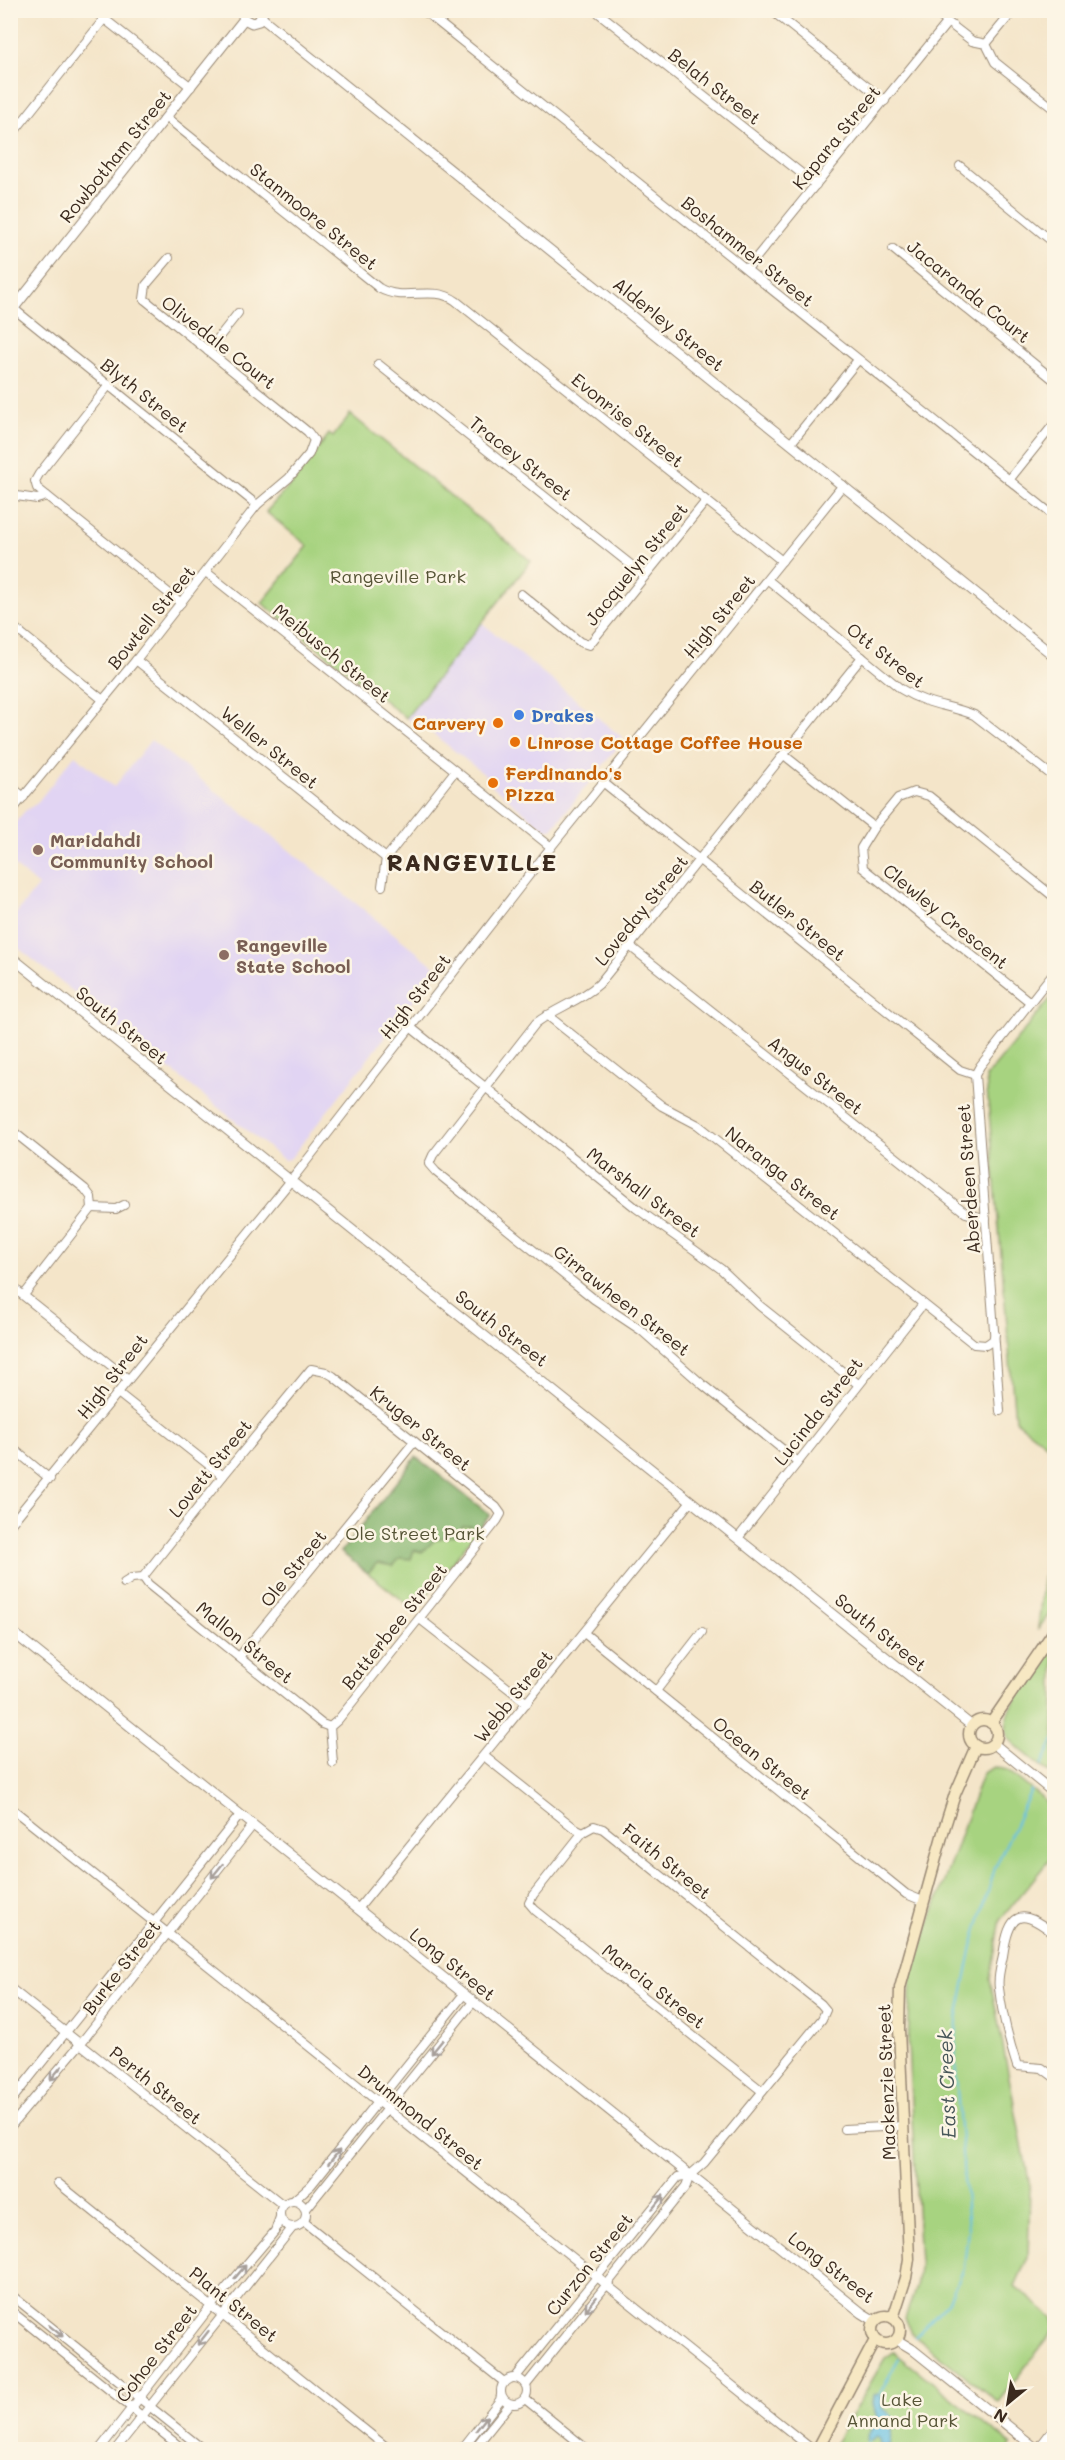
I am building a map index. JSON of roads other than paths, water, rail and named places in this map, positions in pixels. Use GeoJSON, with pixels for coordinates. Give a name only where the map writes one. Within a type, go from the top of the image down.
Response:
{"type":"FeatureCollection","features":[{"type":"Feature","properties":{"kind":"main road"},"geometry":{"type":"LineString","coordinates":[[991,1723],[1054,1631]]}},
{"type":"Feature","properties":{"kind":"main road"},"geometry":{"type":"LineString","coordinates":[[983,1720],[991,1723],[997,1732],[994,1744],[985,1748],[976,1746],[969,1735],[972,1726],[983,1720]]}},
{"type":"Feature","properties":{"kind":"main road","name":"Mackenzie Street"},"geometry":{"type":"LineString","coordinates":[[893,2318],[906,2278],[909,2259],[899,2007],[906,1963],[923,1901],[955,1794],[976,1746]]}},
{"type":"Feature","properties":{"kind":"main road"},"geometry":{"type":"LineString","coordinates":[[884,2317],[893,2318],[900,2328],[897,2340],[884,2344],[875,2340],[872,2332],[875,2321],[884,2317]]}},
{"type":"Feature","properties":{"kind":"main road"},"geometry":{"type":"LineString","coordinates":[[815,2450],[875,2340]]}},
{"type":"Feature","properties":{"kind":"street"},"geometry":{"type":"LineString","coordinates":[[93,10],[191,87]]}},
{"type":"Feature","properties":{"kind":"street","name":"Boshammer Street"},"geometry":{"type":"LineString","coordinates":[[423,10],[1054,516]]}},
{"type":"Feature","properties":{"kind":"street","name":"Belah Street"},"geometry":{"type":"LineString","coordinates":[[595,10],[816,185]]}},
{"type":"Feature","properties":{"kind":"street"},"geometry":{"type":"LineString","coordinates":[[771,10],[885,101]]}},
{"type":"Feature","properties":{"kind":"street"},"geometry":{"type":"LineString","coordinates":[[932,10],[972,40],[986,44],[996,62],[1054,109]]}},
{"type":"Feature","properties":{"kind":"street"},"geometry":{"type":"LineString","coordinates":[[986,44],[1014,10]]}},
{"type":"Feature","properties":{"kind":"street"},"geometry":{"type":"LineString","coordinates":[[243,15],[252,23],[263,14]]}},
{"type":"Feature","properties":{"kind":"street","name":"Alderley Street"},"geometry":{"type":"LineString","coordinates":[[263,14],[1054,656]]}},
{"type":"Feature","properties":{"kind":"street","name":"Rowbotham Street"},"geometry":{"type":"LineString","coordinates":[[12,311],[167,118],[243,15]]}},
{"type":"Feature","properties":{"kind":"street"},"geometry":{"type":"LineString","coordinates":[[10,137],[104,19]]}},
{"type":"Feature","properties":{"kind":"street","name":"Kapara Street"},"geometry":{"type":"LineString","coordinates":[[747,269],[947,23]]}},
{"type":"Feature","properties":{"kind":"street","name":"Stanmoore Street"},"geometry":{"type":"LineString","coordinates":[[167,118],[379,288],[396,295],[441,293],[456,301]]}},
{"type":"Feature","properties":{"kind":"street"},"geometry":{"type":"LineString","coordinates":[[960,166],[1054,243]]}},
{"type":"Feature","properties":{"kind":"street","name":"Jacaranda Court"},"geometry":{"type":"LineString","coordinates":[[893,249],[1054,380]]}},
{"type":"Feature","properties":{"kind":"street","name":"Olivedale Court"},"geometry":{"type":"LineString","coordinates":[[169,258],[146,285],[144,299],[308,432],[314,440]]}},
{"type":"Feature","properties":{"kind":"street","name":"Evonrise Street"},"geometry":{"type":"LineString","coordinates":[[456,301],[782,561]]}},
{"type":"Feature","properties":{"kind":"street","name":"Blyth Street"},"geometry":{"type":"LineString","coordinates":[[12,311],[109,385],[257,505]]}},
{"type":"Feature","properties":{"kind":"street"},"geometry":{"type":"LineString","coordinates":[[208,351],[238,313]]}},
{"type":"Feature","properties":{"kind":"street"},"geometry":{"type":"LineString","coordinates":[[791,443],[858,360]]}},
{"type":"Feature","properties":{"kind":"street","name":"Tracey Street"},"geometry":{"type":"LineString","coordinates":[[378,363],[645,576]]}},
{"type":"Feature","properties":{"kind":"street"},"geometry":{"type":"LineString","coordinates":[[109,385],[39,474],[35,481],[37,488],[181,603]]}},
{"type":"Feature","properties":{"kind":"street"},"geometry":{"type":"LineString","coordinates":[[1009,480],[1054,424]]}},
{"type":"Feature","properties":{"kind":"street","name":"Bowtell Street"},"geometry":{"type":"LineString","coordinates":[[10,813],[104,700],[257,505],[289,477],[309,454],[314,440]]}},
{"type":"Feature","properties":{"kind":"street","name":"High Street"},"geometry":{"type":"LineString","coordinates":[[10,1525],[50,1479],[289,1181],[552,847],[843,485]]}},
{"type":"Feature","properties":{"kind":"street"},"geometry":{"type":"LineString","coordinates":[[10,495],[37,499],[47,496]]}},
{"type":"Feature","properties":{"kind":"street","name":"Jacquelyn Street"},"geometry":{"type":"LineString","coordinates":[[521,594],[580,642],[589,645],[705,501]]}},
{"type":"Feature","properties":{"kind":"street","name":"Meibusch Street"},"geometry":{"type":"LineString","coordinates":[[206,572],[552,847]]}},
{"type":"Feature","properties":{"kind":"street","name":"Ott Street"},"geometry":{"type":"LineString","coordinates":[[768,580],[919,700],[959,709],[974,715],[1054,777]]}},
{"type":"Feature","properties":{"kind":"street"},"geometry":{"type":"LineString","coordinates":[[10,624],[104,700]]}},
{"type":"Feature","properties":{"kind":"street","name":"Loveday Street"},"geometry":{"type":"LineString","coordinates":[[429,1164],[433,1155],[536,1023],[590,992],[631,947],[862,657]]}},
{"type":"Feature","properties":{"kind":"street","name":"Weller Street"},"geometry":{"type":"LineString","coordinates":[[136,660],[386,858]]}},
{"type":"Feature","properties":{"kind":"street"},"geometry":{"type":"LineString","coordinates":[[784,755],[874,827]]}},
{"type":"Feature","properties":{"kind":"street"},"geometry":{"type":"LineString","coordinates":[[382,886],[386,858],[454,771]]}},
{"type":"Feature","properties":{"kind":"street","name":"Butler Street"},"geometry":{"type":"LineString","coordinates":[[604,783],[960,1070],[975,1075]]}},
{"type":"Feature","properties":{"kind":"street"},"geometry":{"type":"LineString","coordinates":[[10,786],[24,797]]}},
{"type":"Feature","properties":{"kind":"street","name":"Clewley Crescent"},"geometry":{"type":"LineString","coordinates":[[1030,1002],[863,868],[861,848],[874,827],[898,798],[914,792],[929,796],[1054,897]]}},
{"type":"Feature","properties":{"kind":"street","name":"Angus Street"},"geometry":{"type":"LineString","coordinates":[[631,947],[966,1213],[986,1219]]}},
{"type":"Feature","properties":{"kind":"street","name":"South Street"},"geometry":{"type":"LineString","coordinates":[[10,956],[972,1726]]}},
{"type":"Feature","properties":{"kind":"street"},"geometry":{"type":"LineString","coordinates":[[975,1075],[1054,972]]}},
{"type":"Feature","properties":{"kind":"street","name":"Naranga Street"},"geometry":{"type":"LineString","coordinates":[[547,1015],[662,1106],[699,1125],[974,1344],[986,1345],[993,1340],[995,1334]]}},
{"type":"Feature","properties":{"kind":"street","name":"Marshall Street"},"geometry":{"type":"LineString","coordinates":[[410,1026],[636,1208],[721,1269],[760,1306],[858,1384]]}},
{"type":"Feature","properties":{"kind":"street","name":"Aberdeen Street"},"geometry":{"type":"LineString","coordinates":[[975,1075],[1000,1411]]}},
{"type":"Feature","properties":{"kind":"street"},"geometry":{"type":"LineString","coordinates":[[10,1129],[85,1190],[91,1197],[92,1208],[24,1295]]}},
{"type":"Feature","properties":{"kind":"street","name":"Girrawheen Street"},"geometry":{"type":"LineString","coordinates":[[429,1164],[594,1299],[642,1331],[703,1385],[797,1461]]}},
{"type":"Feature","properties":{"kind":"street"},"geometry":{"type":"LineString","coordinates":[[92,1208],[116,1209],[124,1205]]}},
{"type":"Feature","properties":{"kind":"street"},"geometry":{"type":"LineString","coordinates":[[10,1285],[128,1379]]}},
{"type":"Feature","properties":{"kind":"street","name":"Lucinda Street"},"geometry":{"type":"LineString","coordinates":[[738,1538],[923,1304]]}},
{"type":"Feature","properties":{"kind":"street","name":"Kruger Street"},"geometry":{"type":"LineString","coordinates":[[318,1369],[333,1376],[496,1507],[501,1514]]}},
{"type":"Feature","properties":{"kind":"street","name":"Lovett Street"},"geometry":{"type":"LineString","coordinates":[[143,1578],[147,1569],[305,1375],[311,1370],[318,1369]]}},
{"type":"Feature","properties":{"kind":"street"},"geometry":{"type":"LineString","coordinates":[[118,1393],[223,1476]]}},
{"type":"Feature","properties":{"kind":"street","name":"Ole Street"},"geometry":{"type":"LineString","coordinates":[[239,1657],[414,1442]]}},
{"type":"Feature","properties":{"kind":"street"},"geometry":{"type":"LineString","coordinates":[[10,1446],[50,1479]]}},
{"type":"Feature","properties":{"kind":"street","name":"Webb Street"},"geometry":{"type":"LineString","coordinates":[[358,1910],[691,1501]]}},
{"type":"Feature","properties":{"kind":"street","name":"Batterbee Street"},"geometry":{"type":"LineString","coordinates":[[330,1727],[420,1619],[501,1514]]}},
{"type":"Feature","properties":{"kind":"street"},"geometry":{"type":"LineString","coordinates":[[124,1584],[132,1578],[143,1578]]}},
{"type":"Feature","properties":{"kind":"street","name":"Mallon Street"},"geometry":{"type":"LineString","coordinates":[[143,1578],[322,1724],[330,1727]]}},
{"type":"Feature","properties":{"kind":"street"},"geometry":{"type":"LineString","coordinates":[[420,1619],[527,1703]]}},
{"type":"Feature","properties":{"kind":"street","name":"Long Street"},"geometry":{"type":"LineString","coordinates":[[10,1630],[862,2313],[875,2321]]}},
{"type":"Feature","properties":{"kind":"street"},"geometry":{"type":"LineString","coordinates":[[656,1691],[702,1632]]}},
{"type":"Feature","properties":{"kind":"street","name":"Ocean Street"},"geometry":{"type":"LineString","coordinates":[[584,1633],[906,1894],[923,1901]]}},
{"type":"Feature","properties":{"kind":"street"},"geometry":{"type":"LineString","coordinates":[[330,1727],[333,1763]]}},
{"type":"Feature","properties":{"kind":"street"},"geometry":{"type":"LineString","coordinates":[[994,1744],[1054,1793]]}},
{"type":"Feature","properties":{"kind":"street","name":"Faith Street"},"geometry":{"type":"LineString","coordinates":[[484,1756],[573,1827],[584,1832],[594,1826],[603,1829],[826,2010]]}},
{"type":"Feature","properties":{"kind":"street","name":"Drummond Street"},"geometry":{"type":"LineString","coordinates":[[10,1807],[815,2450]]}},
{"type":"Feature","properties":{"kind":"street","name":"Burke Street"},"geometry":{"type":"LineString","coordinates":[[10,2102],[68,2033],[240,1815]]}},
{"type":"Feature","properties":{"kind":"street","name":"Burke Street"},"geometry":{"type":"LineString","coordinates":[[10,2127],[81,2043],[253,1825]]}},
{"type":"Feature","properties":{"kind":"street","name":"Marcia Street"},"geometry":{"type":"LineString","coordinates":[[584,1832],[533,1895],[529,1904],[762,2091]]}},
{"type":"Feature","properties":{"kind":"street"},"geometry":{"type":"LineString","coordinates":[[1054,1934],[1034,1919],[1024,1917],[1013,1920],[1005,1942],[998,1986],[1017,2066],[1042,2068],[1054,2077]]}},
{"type":"Feature","properties":{"kind":"street","name":"Perth Street"},"geometry":{"type":"LineString","coordinates":[[10,1988],[283,2205]]}},
{"type":"Feature","properties":{"kind":"street"},"geometry":{"type":"LineString","coordinates":[[294,2200],[306,2209],[306,2217],[304,2222],[293,2227],[285,2224],[280,2217],[283,2205],[294,2200],[311,2185],[464,1994]]}},
{"type":"Feature","properties":{"kind":"street"},"geometry":{"type":"LineString","coordinates":[[306,2209],[473,2002]]}},
{"type":"Feature","properties":{"kind":"street","name":"Curzon Street"},"geometry":{"type":"LineString","coordinates":[[515,2378],[678,2177],[690,2175],[705,2163],[822,2019],[826,2010]]}},
{"type":"Feature","properties":{"kind":"street"},"geometry":{"type":"LineString","coordinates":[[844,2129],[903,2126]]}},
{"type":"Feature","properties":{"kind":"street","name":"Curzon Street"},"geometry":{"type":"LineString","coordinates":[[526,2385],[686,2186],[690,2175]]}},
{"type":"Feature","properties":{"kind":"street","name":"Plant Street"},"geometry":{"type":"LineString","coordinates":[[58,2183],[390,2450]]}},
{"type":"Feature","properties":{"kind":"street","name":"Cohoe Street"},"geometry":{"type":"LineString","coordinates":[[99,2450],[274,2231],[280,2217]]}},
{"type":"Feature","properties":{"kind":"street"},"geometry":{"type":"LineString","coordinates":[[304,2222],[504,2382]]}},
{"type":"Feature","properties":{"kind":"street","name":"Cohoe Street"},"geometry":{"type":"LineString","coordinates":[[115,2450],[293,2227]]}},
{"type":"Feature","properties":{"kind":"street"},"geometry":{"type":"LineString","coordinates":[[10,2294],[204,2450]]}},
{"type":"Feature","properties":{"kind":"street"},"geometry":{"type":"LineString","coordinates":[[10,2310],[184,2450]]}},
{"type":"Feature","properties":{"kind":"street"},"geometry":{"type":"LineString","coordinates":[[897,2340],[912,2349],[1038,2449],[1054,2428]]}},
{"type":"Feature","properties":{"kind":"street"},"geometry":{"type":"LineString","coordinates":[[501,2395],[510,2404],[518,2404],[525,2399],[528,2391],[526,2385],[515,2378],[504,2382]]}},
{"type":"Feature","properties":{"kind":"street"},"geometry":{"type":"LineString","coordinates":[[461,2450],[500,2400],[504,2382]]}},
{"type":"Feature","properties":{"kind":"street"},"geometry":{"type":"LineString","coordinates":[[525,2399],[588,2450]]}},
{"type":"Feature","properties":{"kind":"street"},"geometry":{"type":"LineString","coordinates":[[473,2450],[510,2404]]}},
{"type":"Feature","properties":{"kind":"water"},"geometry":{"type":"Polygon","coordinates":[[[879,2394],[882,2397],[882,2408],[893,2417],[889,2446],[880,2447],[880,2439],[877,2436],[871,2441],[866,2441],[868,2433],[877,2420],[873,2404],[874,2395],[879,2394]]]}},
{"type":"Feature","properties":{"kind":"waterway","name":"East Creek"},"geometry":{"type":"LineString","coordinates":[[1042,1765],[1054,1740]]}},
{"type":"Feature","properties":{"kind":"waterway","name":"East Creek"},"geometry":{"type":"LineString","coordinates":[[915,2337],[948,2302],[964,2268],[968,2230],[955,2062],[957,2019],[972,1946],[995,1868],[1031,1790]]}},
{"type":"Feature","properties":{"kind":"waterway","name":"East Creek"},"geometry":{"type":"LineString","coordinates":[[879,2395],[899,2358]]}},
{"type":"Feature","properties":{"kind":"waterway","name":"East Creek"},"geometry":{"type":"LineString","coordinates":[[866,2450],[869,2441]]}},
{"type":"Feature","properties":{"kind":"place","name":"Drakes"},"geometry":{"type":"Point","coordinates":[519,715]}},
{"type":"Feature","properties":{"kind":"place","name":"Carvery"},"geometry":{"type":"Point","coordinates":[498,723]}},
{"type":"Feature","properties":{"kind":"place","name":"Linrose Cottage Coffee House"},"geometry":{"type":"Point","coordinates":[515,742]}},
{"type":"Feature","properties":{"kind":"place","name":"Ferdinando's Pizza"},"geometry":{"type":"Point","coordinates":[493,783]}},
{"type":"Feature","properties":{"kind":"place","name":"Maridahdi Community School"},"geometry":{"type":"Point","coordinates":[38,850]}},
{"type":"Feature","properties":{"kind":"place","name":"Rangeville State School"},"geometry":{"type":"Point","coordinates":[224,955]}},
{"type":"Feature","properties":{"kind":"district","name":"RANGEVILLE"},"geometry":{"type":"Point","coordinates":[472,861]}},
{"type":"Feature","properties":{"kind":"park label","name":"Rangeville Park"},"geometry":{"type":"Point","coordinates":[398,576]}},
{"type":"Feature","properties":{"kind":"park label","name":"Ole Street Park"},"geometry":{"type":"Point","coordinates":[415,1533]}},
{"type":"Feature","properties":{"kind":"park label","name":"Lake Annand Park"},"geometry":{"type":"Point","coordinates":[902,2409]}}]}
